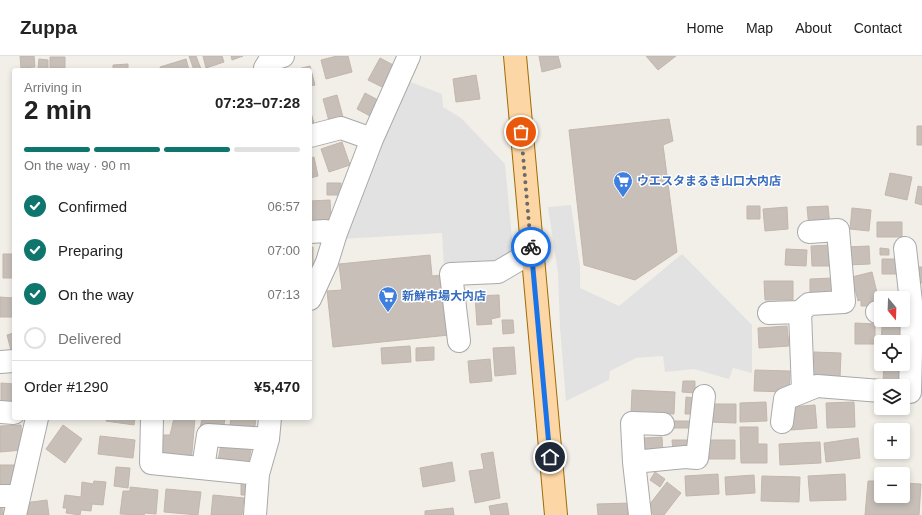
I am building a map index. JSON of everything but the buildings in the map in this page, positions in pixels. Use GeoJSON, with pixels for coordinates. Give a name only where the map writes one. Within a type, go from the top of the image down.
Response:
{"type":"FeatureCollection","features":[{"type":"Feature","properties":{"kind":"main road"},"geometry":{"type":"LineString","coordinates":[[515,56],[556,515]]}},
{"type":"Feature","properties":{"kind":"street"},"geometry":{"type":"LineString","coordinates":[[265,68],[270,60],[283,56]]}},
{"type":"Feature","properties":{"kind":"street"},"geometry":{"type":"LineString","coordinates":[[312,292],[328,262],[336,233],[372,139],[409,56]]}},
{"type":"Feature","properties":{"kind":"street"},"geometry":{"type":"LineString","coordinates":[[312,135],[341,128],[372,139]]}},
{"type":"Feature","properties":{"kind":"street"},"geometry":{"type":"LineString","coordinates":[[769,312],[800,312],[809,304],[844,302],[838,230],[809,232]]}},
{"type":"Feature","properties":{"kind":"street"},"geometry":{"type":"LineString","coordinates":[[312,232],[325,231],[336,233]]}},
{"type":"Feature","properties":{"kind":"street"},"geometry":{"type":"LineString","coordinates":[[905,248],[907,291]]}},
{"type":"Feature","properties":{"kind":"street"},"geometry":{"type":"LineString","coordinates":[[459,341],[451,274],[498,272],[532,252]]}},
{"type":"Feature","properties":{"kind":"street"},"geometry":{"type":"LineString","coordinates":[[800,312],[803,391]]}},
{"type":"Feature","properties":{"kind":"street"},"geometry":{"type":"LineString","coordinates":[[909,327],[912,392]]}},
{"type":"Feature","properties":{"kind":"street"},"geometry":{"type":"LineString","coordinates":[[0,362],[12,361]]}},
{"type":"Feature","properties":{"kind":"street"},"geometry":{"type":"LineString","coordinates":[[782,422],[785,399],[817,386],[874,390]]}},
{"type":"Feature","properties":{"kind":"street"},"geometry":{"type":"LineString","coordinates":[[634,462],[685,457],[697,458],[704,396]]}},
{"type":"Feature","properties":{"kind":"street"},"geometry":{"type":"LineString","coordinates":[[0,412],[12,413]]}},
{"type":"Feature","properties":{"kind":"street"},"geometry":{"type":"LineString","coordinates":[[11,502],[34,433],[37,420]]}},
{"type":"Feature","properties":{"kind":"street"},"geometry":{"type":"LineString","coordinates":[[152,420],[151,463],[258,474]]}},
{"type":"Feature","properties":{"kind":"street"},"geometry":{"type":"LineString","coordinates":[[640,515],[634,462],[632,423],[663,424]]}},
{"type":"Feature","properties":{"kind":"street"},"geometry":{"type":"LineString","coordinates":[[203,468],[208,435],[269,428],[258,474],[255,515]]}},
{"type":"Feature","properties":{"kind":"shaded area"},"geometry":{"type":"Polygon","coordinates":[[[405,80],[442,94],[443,107],[461,118],[505,164],[513,250],[498,262],[444,268],[442,233],[342,239],[405,80]]]}},
{"type":"Feature","properties":{"kind":"shaded area"},"geometry":{"type":"Polygon","coordinates":[[[571,205],[580,267],[580,288],[619,306],[682,254],[752,325],[752,373],[733,368],[729,379],[694,369],[665,372],[663,356],[636,358],[610,371],[609,380],[566,401],[560,327],[558,273],[548,207],[571,205]]]}},
{"type":"Feature","properties":{"kind":"way so far"},"geometry":{"type":"LineString","coordinates":[[521,132],[531,247]]}},
{"type":"Feature","properties":{"kind":"place","name":"ウエスタまるき山口大内店"},"geometry":{"type":"Point","coordinates":[623,198]}},
{"type":"Feature","properties":{"kind":"place","name":"新鮮市場大内店"},"geometry":{"type":"Point","coordinates":[388,313]}},
{"type":"Feature","properties":{"kind":"route"},"geometry":{"type":"LineString","coordinates":[[531,247],[550,457]]}}]}
